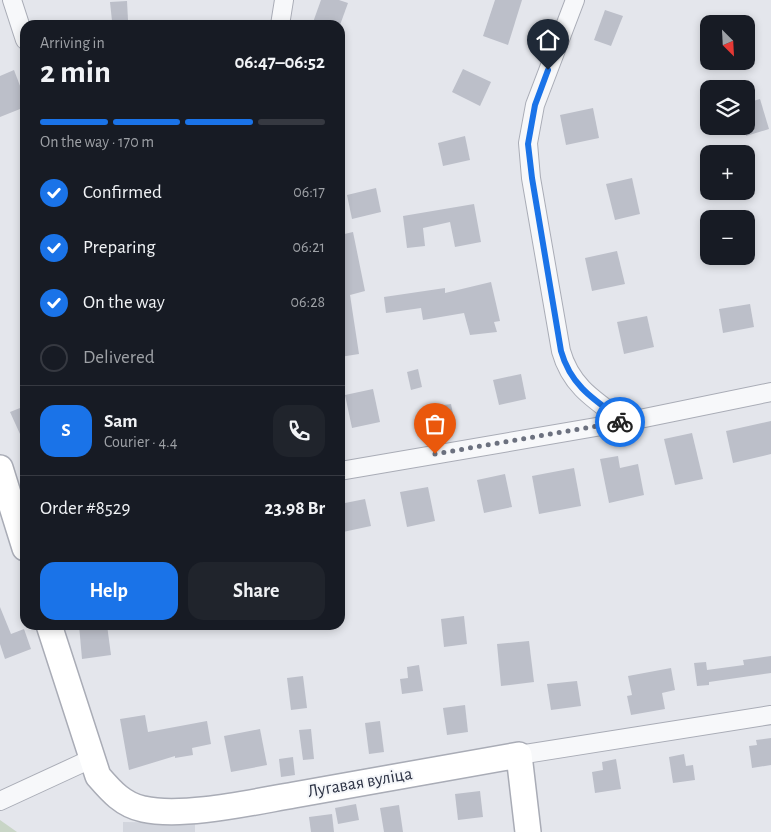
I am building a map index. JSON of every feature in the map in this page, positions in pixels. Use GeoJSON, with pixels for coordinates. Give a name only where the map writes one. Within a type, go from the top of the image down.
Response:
{"type":"FeatureCollection","features":[{"type":"Feature","properties":{"kind":"street"},"geometry":{"type":"LineString","coordinates":[[12,0],[20,25]]}},
{"type":"Feature","properties":{"kind":"street"},"geometry":{"type":"LineString","coordinates":[[281,20],[284,0]]}},
{"type":"Feature","properties":{"kind":"street"},"geometry":{"type":"LineString","coordinates":[[575,0],[535,105],[528,144],[532,178],[561,351],[566,368],[584,392],[625,422]]}},
{"type":"Feature","properties":{"kind":"street"},"geometry":{"type":"LineString","coordinates":[[345,470],[625,422],[771,392]]}},
{"type":"Feature","properties":{"kind":"street"},"geometry":{"type":"LineString","coordinates":[[0,468],[20,532]]}},
{"type":"Feature","properties":{"kind":"street","name":"Лугавая вуліца"},"geometry":{"type":"LineString","coordinates":[[51,630],[98,776],[115,795],[128,804],[144,809],[167,811],[200,809],[259,801],[519,755],[771,715]]}},
{"type":"Feature","properties":{"kind":"street"},"geometry":{"type":"LineString","coordinates":[[519,755],[528,832]]}},
{"type":"Feature","properties":{"kind":"street"},"geometry":{"type":"LineString","coordinates":[[0,800],[91,759]]}},
{"type":"Feature","properties":{"kind":"shaded area"},"geometry":{"type":"Polygon","coordinates":[[[123,822],[195,823],[195,832],[123,832],[123,822]]]}},
{"type":"Feature","properties":{"kind":"green space"},"geometry":{"type":"Polygon","coordinates":[[[0,820],[17,832],[0,832],[0,820]]]}},
{"type":"Feature","properties":{"kind":"building"},"geometry":{"type":"Polygon","coordinates":[[[321,0],[339,0],[348,3],[342,20],[314,20],[321,0]]]}},
{"type":"Feature","properties":{"kind":"building"},"geometry":{"type":"Polygon","coordinates":[[[495,0],[522,0],[508,45],[483,36],[495,0]]]}},
{"type":"Feature","properties":{"kind":"building"},"geometry":{"type":"Polygon","coordinates":[[[127,1],[128,20],[112,20],[110,2],[127,1]]]}},
{"type":"Feature","properties":{"kind":"building"},"geometry":{"type":"Polygon","coordinates":[[[605,10],[623,16],[611,46],[594,40],[605,10]]]}},
{"type":"Feature","properties":{"kind":"building"},"geometry":{"type":"Polygon","coordinates":[[[463,69],[491,82],[480,106],[452,92],[463,69]]]}},
{"type":"Feature","properties":{"kind":"building"},"geometry":{"type":"Polygon","coordinates":[[[14,70],[20,86],[20,109],[0,117],[0,76],[14,70]]]}},
{"type":"Feature","properties":{"kind":"building"},"geometry":{"type":"Polygon","coordinates":[[[760,99],[769,129],[755,133],[755,100],[760,99]]]}},
{"type":"Feature","properties":{"kind":"building"},"geometry":{"type":"Polygon","coordinates":[[[593,108],[599,138],[566,145],[560,115],[593,108]]]}},
{"type":"Feature","properties":{"kind":"building"},"geometry":{"type":"Polygon","coordinates":[[[465,136],[470,160],[443,166],[438,143],[465,136]]]}},
{"type":"Feature","properties":{"kind":"building"},"geometry":{"type":"Polygon","coordinates":[[[632,178],[640,214],[615,220],[606,184],[632,178]]]}},
{"type":"Feature","properties":{"kind":"building"},"geometry":{"type":"Polygon","coordinates":[[[376,188],[381,212],[352,219],[347,195],[376,188]]]}},
{"type":"Feature","properties":{"kind":"building"},"geometry":{"type":"Polygon","coordinates":[[[474,204],[481,242],[455,247],[450,222],[423,228],[425,246],[407,248],[403,216],[474,204]]]}},
{"type":"Feature","properties":{"kind":"building"},"geometry":{"type":"Polygon","coordinates":[[[353,232],[365,291],[350,295],[359,354],[345,356],[345,234],[353,232]]]}},
{"type":"Feature","properties":{"kind":"building"},"geometry":{"type":"Polygon","coordinates":[[[617,251],[625,284],[592,291],[585,258],[617,251]]]}},
{"type":"Feature","properties":{"kind":"building"},"geometry":{"type":"Polygon","coordinates":[[[491,282],[500,321],[494,322],[497,332],[470,335],[464,313],[423,320],[421,308],[386,313],[384,297],[445,288],[445,293],[491,282]]]}},
{"type":"Feature","properties":{"kind":"building"},"geometry":{"type":"Polygon","coordinates":[[[750,304],[754,327],[723,333],[719,309],[750,304]]]}},
{"type":"Feature","properties":{"kind":"building"},"geometry":{"type":"Polygon","coordinates":[[[647,316],[654,347],[624,354],[617,322],[647,316]]]}},
{"type":"Feature","properties":{"kind":"building"},"geometry":{"type":"Polygon","coordinates":[[[418,369],[422,387],[411,390],[407,372],[418,369]]]}},
{"type":"Feature","properties":{"kind":"building"},"geometry":{"type":"Polygon","coordinates":[[[521,374],[526,399],[499,405],[493,380],[521,374]]]}},
{"type":"Feature","properties":{"kind":"building"},"geometry":{"type":"Polygon","coordinates":[[[373,389],[380,422],[352,428],[345,395],[373,389]]]}},
{"type":"Feature","properties":{"kind":"building"},"geometry":{"type":"Polygon","coordinates":[[[451,404],[455,424],[439,427],[436,406],[451,404]]]}},
{"type":"Feature","properties":{"kind":"building"},"geometry":{"type":"Polygon","coordinates":[[[20,408],[20,434],[10,412],[20,408]]]}},
{"type":"Feature","properties":{"kind":"building"},"geometry":{"type":"Polygon","coordinates":[[[771,421],[771,454],[733,463],[726,431],[771,421]]]}},
{"type":"Feature","properties":{"kind":"building"},"geometry":{"type":"Polygon","coordinates":[[[692,433],[703,479],[675,485],[664,439],[692,433]]]}},
{"type":"Feature","properties":{"kind":"building"},"geometry":{"type":"Polygon","coordinates":[[[618,456],[620,468],[638,464],[644,495],[609,503],[600,459],[618,456]]]}},
{"type":"Feature","properties":{"kind":"building"},"geometry":{"type":"Polygon","coordinates":[[[574,468],[581,506],[539,514],[532,476],[574,468]]]}},
{"type":"Feature","properties":{"kind":"building"},"geometry":{"type":"Polygon","coordinates":[[[505,474],[512,507],[484,513],[477,480],[505,474]]]}},
{"type":"Feature","properties":{"kind":"building"},"geometry":{"type":"Polygon","coordinates":[[[428,487],[435,521],[407,527],[400,492],[428,487]]]}},
{"type":"Feature","properties":{"kind":"building"},"geometry":{"type":"Polygon","coordinates":[[[365,499],[371,526],[345,532],[345,503],[365,499]]]}},
{"type":"Feature","properties":{"kind":"building"},"geometry":{"type":"Polygon","coordinates":[[[0,607],[11,634],[24,630],[31,649],[5,659],[0,644],[0,607]]]}},
{"type":"Feature","properties":{"kind":"building"},"geometry":{"type":"Polygon","coordinates":[[[464,616],[467,644],[444,647],[441,619],[464,616]]]}},
{"type":"Feature","properties":{"kind":"building"},"geometry":{"type":"Polygon","coordinates":[[[79,630],[108,630],[111,655],[82,659],[79,630]]]}},
{"type":"Feature","properties":{"kind":"building"},"geometry":{"type":"Polygon","coordinates":[[[529,641],[534,682],[501,686],[497,644],[529,641]]]}},
{"type":"Feature","properties":{"kind":"building"},"geometry":{"type":"Polygon","coordinates":[[[771,656],[771,673],[709,682],[709,685],[697,686],[694,663],[706,662],[707,670],[744,665],[743,660],[771,656]]]}},
{"type":"Feature","properties":{"kind":"building"},"geometry":{"type":"Polygon","coordinates":[[[419,665],[423,691],[402,694],[400,679],[408,678],[407,667],[419,665]]]}},
{"type":"Feature","properties":{"kind":"building"},"geometry":{"type":"Polygon","coordinates":[[[671,668],[675,690],[662,693],[665,709],[631,715],[627,696],[632,695],[628,676],[671,668]]]}},
{"type":"Feature","properties":{"kind":"building"},"geometry":{"type":"Polygon","coordinates":[[[303,676],[307,708],[291,710],[287,678],[303,676]]]}},
{"type":"Feature","properties":{"kind":"building"},"geometry":{"type":"Polygon","coordinates":[[[577,681],[581,706],[551,710],[547,684],[577,681]]]}},
{"type":"Feature","properties":{"kind":"building"},"geometry":{"type":"Polygon","coordinates":[[[465,705],[468,732],[447,735],[443,708],[465,705]]]}},
{"type":"Feature","properties":{"kind":"building"},"geometry":{"type":"Polygon","coordinates":[[[145,715],[148,732],[207,721],[211,744],[192,748],[193,755],[175,758],[175,756],[129,770],[120,719],[145,715]]]}},
{"type":"Feature","properties":{"kind":"building"},"geometry":{"type":"Polygon","coordinates":[[[380,721],[384,752],[369,754],[365,723],[380,721]]]}},
{"type":"Feature","properties":{"kind":"building"},"geometry":{"type":"Polygon","coordinates":[[[260,729],[267,765],[231,772],[224,736],[260,729]]]}},
{"type":"Feature","properties":{"kind":"building"},"geometry":{"type":"Polygon","coordinates":[[[311,729],[314,759],[303,760],[299,730],[311,729]]]}},
{"type":"Feature","properties":{"kind":"building"},"geometry":{"type":"Polygon","coordinates":[[[771,738],[771,765],[752,768],[749,746],[757,745],[756,740],[771,738]]]}},
{"type":"Feature","properties":{"kind":"building"},"geometry":{"type":"Polygon","coordinates":[[[684,754],[686,766],[693,765],[695,780],[673,783],[669,757],[684,754]]]}},
{"type":"Feature","properties":{"kind":"building"},"geometry":{"type":"Polygon","coordinates":[[[293,757],[295,775],[281,777],[279,759],[293,757]]]}},
{"type":"Feature","properties":{"kind":"building"},"geometry":{"type":"Polygon","coordinates":[[[616,759],[621,789],[595,793],[592,772],[603,770],[602,762],[616,759]]]}},
{"type":"Feature","properties":{"kind":"building"},"geometry":{"type":"Polygon","coordinates":[[[480,791],[483,817],[458,820],[455,794],[480,791]]]}},
{"type":"Feature","properties":{"kind":"building"},"geometry":{"type":"Polygon","coordinates":[[[356,804],[359,820],[338,824],[335,808],[356,804]]]}},
{"type":"Feature","properties":{"kind":"building"},"geometry":{"type":"Polygon","coordinates":[[[399,805],[403,832],[384,832],[380,808],[399,805]]]}},
{"type":"Feature","properties":{"kind":"building"},"geometry":{"type":"Polygon","coordinates":[[[332,814],[334,832],[311,832],[309,817],[332,814]]]}},
{"type":"Feature","properties":{"kind":"way so far"},"geometry":{"type":"LineString","coordinates":[[435,454],[620,422]]}},
{"type":"Feature","properties":{"kind":"route"},"geometry":{"type":"LineString","coordinates":[[548,70],[535,105],[528,144],[561,351],[566,368],[584,392],[625,422],[620,422]]}}]}
